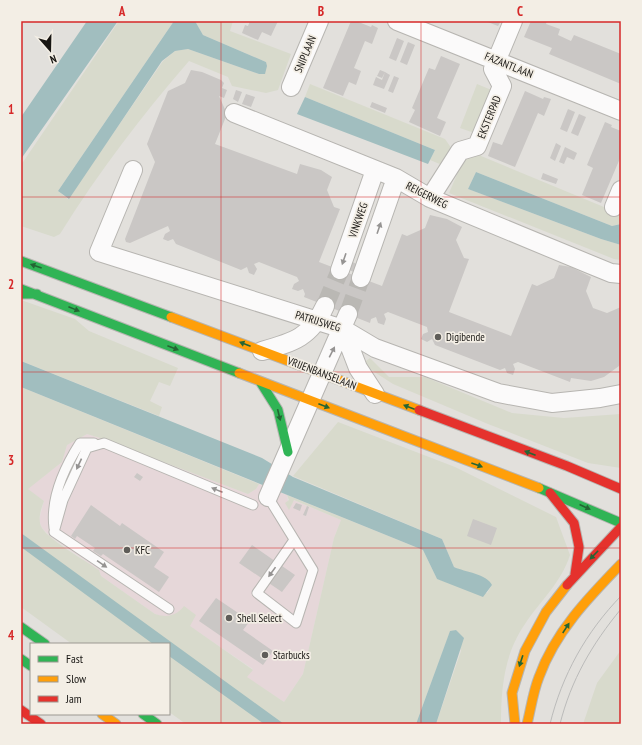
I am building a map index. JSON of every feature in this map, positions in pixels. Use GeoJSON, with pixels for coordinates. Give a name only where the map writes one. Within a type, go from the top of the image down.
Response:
{"type":"FeatureCollection","features":[{"type":"Feature","properties":{"kind":"main road","name":"VRIJENBANSELAAN"},"geometry":{"type":"LineString","coordinates":[[21,261],[567,466],[621,489]]}},
{"type":"Feature","properties":{"kind":"main road"},"geometry":{"type":"LineString","coordinates":[[21,289],[38,294],[262,383],[549,492],[621,523]]}},
{"type":"Feature","properties":{"kind":"main road"},"geometry":{"type":"LineString","coordinates":[[21,294],[38,294]]}},
{"type":"Feature","properties":{"kind":"main road"},"geometry":{"type":"LineString","coordinates":[[262,383],[278,410],[286,455]]}},
{"type":"Feature","properties":{"kind":"main road"},"geometry":{"type":"LineString","coordinates":[[549,492],[574,523],[579,547],[575,574]]}},
{"type":"Feature","properties":{"kind":"main road"},"geometry":{"type":"LineString","coordinates":[[515,724],[512,693],[521,659],[532,634],[546,610],[575,574],[621,527]]}},
{"type":"Feature","properties":{"kind":"main road"},"geometry":{"type":"LineString","coordinates":[[527,724],[539,677],[549,653],[570,621],[621,564]]}},
{"type":"Feature","properties":{"kind":"main road"},"geometry":{"type":"LineString","coordinates":[[21,627],[44,643]]}},
{"type":"Feature","properties":{"kind":"main road"},"geometry":{"type":"LineString","coordinates":[[21,659],[30,665]]}},
{"type":"Feature","properties":{"kind":"main road"},"geometry":{"type":"LineString","coordinates":[[21,710],[41,724]]}},
{"type":"Feature","properties":{"kind":"main road"},"geometry":{"type":"LineString","coordinates":[[103,715],[116,724]]}},
{"type":"Feature","properties":{"kind":"main road"},"geometry":{"type":"LineString","coordinates":[[144,715],[157,724]]}},
{"type":"Feature","properties":{"kind":"street","name":"SNIPLAAN"},"geometry":{"type":"LineString","coordinates":[[291,87],[319,21]]}},
{"type":"Feature","properties":{"kind":"street","name":"FAZANTLAAN"},"geometry":{"type":"LineString","coordinates":[[396,21],[497,60],[621,111]]}},
{"type":"Feature","properties":{"kind":"street","name":"EKSTERPAD"},"geometry":{"type":"LineString","coordinates":[[430,198],[460,151],[477,146],[502,86],[493,69],[513,21]]}},
{"type":"Feature","properties":{"kind":"street","name":"REIGERWEG"},"geometry":{"type":"LineString","coordinates":[[234,114],[396,178],[430,198],[610,273],[621,274]]}},
{"type":"Feature","properties":{"kind":"street","name":"PATRIJSWEG"},"geometry":{"type":"LineString","coordinates":[[133,170],[99,252],[322,313],[346,322],[374,348],[498,393],[552,403],[600,398],[621,394]]}},
{"type":"Feature","properties":{"kind":"street","name":"VINKWEG"},"geometry":{"type":"LineString","coordinates":[[340,270],[375,170]]}},
{"type":"Feature","properties":{"kind":"street","name":"VINKWEG"},"geometry":{"type":"LineString","coordinates":[[361,278],[396,178]]}},
{"type":"Feature","properties":{"kind":"street"},"geometry":{"type":"LineString","coordinates":[[614,206],[621,190]]}},
{"type":"Feature","properties":{"kind":"street"},"geometry":{"type":"LineString","coordinates":[[262,351],[288,344],[305,335],[322,313]]}},
{"type":"Feature","properties":{"kind":"street"},"geometry":{"type":"LineString","coordinates":[[264,498],[286,455],[321,373],[346,322]]}},
{"type":"Feature","properties":{"kind":"street"},"geometry":{"type":"LineString","coordinates":[[346,322],[358,368],[375,394]]}},
{"type":"Feature","properties":{"kind":"lane"},"geometry":{"type":"LineString","coordinates":[[169,609],[54,532],[63,500],[87,448],[104,443],[264,498],[294,540],[313,570],[296,623],[257,592],[294,540]]}},
{"type":"Feature","properties":{"kind":"shaded area"},"geometry":{"type":"Polygon","coordinates":[[[119,21],[174,21],[58,191],[68,199],[163,61],[175,51],[188,49],[259,74],[266,62],[203,35],[195,21],[233,21],[230,31],[291,54],[278,90],[266,93],[232,86],[228,77],[189,61],[154,102],[121,145],[60,234],[54,237],[21,226],[21,165],[119,21]]]}},
{"type":"Feature","properties":{"kind":"shaded area"},"geometry":{"type":"Polygon","coordinates":[[[310,84],[445,139],[454,152],[447,167],[430,160],[435,150],[305,97],[310,84]]]}},
{"type":"Feature","properties":{"kind":"shaded area"},"geometry":{"type":"Polygon","coordinates":[[[477,84],[494,91],[477,134],[460,128],[477,84]]]}},
{"type":"Feature","properties":{"kind":"shaded area"},"geometry":{"type":"Polygon","coordinates":[[[482,153],[481,156],[616,212],[621,202],[621,224],[612,226],[476,172],[468,189],[601,239],[621,245],[621,260],[614,259],[449,193],[465,156],[482,153]]]}},
{"type":"Feature","properties":{"kind":"shaded area"},"geometry":{"type":"Polygon","coordinates":[[[21,300],[75,319],[89,331],[178,368],[170,386],[159,382],[150,401],[162,407],[159,416],[21,361],[21,300]]]}},
{"type":"Feature","properties":{"kind":"shaded area"},"geometry":{"type":"Polygon","coordinates":[[[370,358],[389,377],[425,377],[512,413],[564,418],[621,414],[621,468],[588,463],[488,424],[393,384],[362,364],[370,358]]]}},
{"type":"Feature","properties":{"kind":"shaded area"},"geometry":{"type":"Polygon","coordinates":[[[21,387],[259,484],[256,489],[248,494],[87,434],[67,445],[62,462],[28,489],[44,501],[40,514],[40,522],[42,528],[52,538],[99,570],[101,576],[155,614],[163,616],[171,615],[178,612],[184,606],[196,615],[190,626],[253,670],[247,677],[284,702],[303,674],[334,538],[341,520],[294,500],[289,510],[285,503],[289,500],[287,495],[423,550],[437,579],[487,593],[492,585],[454,567],[442,539],[293,476],[338,422],[455,467],[556,517],[570,555],[556,583],[531,615],[512,647],[503,685],[501,724],[436,724],[461,651],[456,630],[450,632],[416,724],[186,724],[170,713],[170,643],[71,643],[21,607],[21,387]]]}},
{"type":"Feature","properties":{"kind":"shaded area"},"geometry":{"type":"Polygon","coordinates":[[[87,434],[248,494],[256,489],[259,484],[287,495],[289,509],[293,500],[341,520],[334,538],[303,674],[284,702],[246,677],[253,669],[189,626],[184,607],[178,613],[171,616],[164,617],[155,614],[101,576],[99,570],[51,537],[42,528],[39,520],[44,501],[27,489],[62,462],[67,445],[87,434]]]}},
{"type":"Feature","properties":{"kind":"shaded area"},"geometry":{"type":"Polygon","coordinates":[[[621,650],[621,724],[583,724],[597,683],[621,650]]]}},
{"type":"Feature","properties":{"kind":"water"},"geometry":{"type":"Polygon","coordinates":[[[87,21],[118,21],[21,159],[21,117],[87,21]]]}},
{"type":"Feature","properties":{"kind":"water"},"geometry":{"type":"Polygon","coordinates":[[[174,21],[195,21],[203,35],[266,62],[267,66],[265,74],[259,74],[188,49],[175,51],[162,61],[69,199],[58,191],[174,21]]]}},
{"type":"Feature","properties":{"kind":"water"},"geometry":{"type":"Polygon","coordinates":[[[305,97],[435,150],[428,164],[297,114],[305,97]]]}},
{"type":"Feature","properties":{"kind":"water"},"geometry":{"type":"Polygon","coordinates":[[[476,172],[612,226],[621,224],[621,245],[601,239],[468,189],[476,172]]]}},
{"type":"Feature","properties":{"kind":"water"},"geometry":{"type":"Polygon","coordinates":[[[21,361],[262,458],[293,477],[442,539],[454,567],[486,578],[492,585],[483,597],[437,579],[423,550],[21,387],[21,361]]]}},
{"type":"Feature","properties":{"kind":"water"},"geometry":{"type":"Polygon","coordinates":[[[21,533],[284,724],[264,724],[170,657],[170,643],[152,643],[21,547],[21,533]]]}},
{"type":"Feature","properties":{"kind":"water"},"geometry":{"type":"Polygon","coordinates":[[[456,630],[464,638],[436,724],[416,724],[450,631],[456,630]]]}},
{"type":"Feature","properties":{"kind":"building"},"geometry":{"type":"Polygon","coordinates":[[[250,21],[278,21],[271,36],[262,32],[258,40],[242,33],[245,25],[248,26],[250,21]]]}},
{"type":"Feature","properties":{"kind":"building"},"geometry":{"type":"Polygon","coordinates":[[[351,21],[356,21],[371,27],[372,25],[378,28],[372,44],[365,41],[354,68],[361,71],[356,85],[349,82],[343,96],[323,88],[351,21]]]}},
{"type":"Feature","properties":{"kind":"building"},"geometry":{"type":"Polygon","coordinates":[[[485,21],[501,21],[498,26],[485,21]]]}},
{"type":"Feature","properties":{"kind":"building"},"geometry":{"type":"Polygon","coordinates":[[[531,21],[547,21],[546,24],[560,29],[558,35],[571,41],[574,35],[621,54],[621,84],[549,54],[552,48],[524,37],[531,21]]]}},
{"type":"Feature","properties":{"kind":"building"},"geometry":{"type":"Polygon","coordinates":[[[397,38],[404,41],[396,61],[389,58],[397,38]]]}},
{"type":"Feature","properties":{"kind":"building"},"geometry":{"type":"Polygon","coordinates":[[[408,42],[415,45],[407,65],[400,62],[408,42]]]}},
{"type":"Feature","properties":{"kind":"building"},"geometry":{"type":"Polygon","coordinates":[[[441,56],[460,64],[437,118],[446,122],[440,136],[409,122],[415,110],[412,108],[429,68],[435,70],[441,56]]]}},
{"type":"Feature","properties":{"kind":"building"},"geometry":{"type":"Polygon","coordinates":[[[191,70],[202,72],[221,80],[224,83],[222,88],[227,90],[224,98],[219,96],[227,114],[215,144],[297,174],[300,164],[321,170],[332,177],[327,190],[334,207],[340,209],[319,262],[382,286],[402,234],[407,236],[425,228],[430,215],[447,219],[462,227],[456,240],[464,258],[469,259],[449,312],[511,336],[532,284],[537,286],[554,278],[559,265],[571,267],[591,277],[586,291],[593,308],[607,313],[621,307],[621,362],[619,366],[604,377],[591,381],[571,378],[570,382],[518,362],[513,364],[515,369],[513,375],[507,373],[505,368],[500,370],[435,345],[432,339],[427,342],[421,339],[423,334],[428,332],[427,327],[388,312],[384,314],[386,319],[384,325],[378,323],[376,317],[371,319],[370,323],[304,297],[305,294],[303,289],[298,291],[292,289],[294,284],[299,281],[297,277],[259,262],[254,264],[257,269],[254,275],[249,273],[247,267],[241,270],[176,244],[173,239],[168,241],[163,239],[165,234],[170,231],[168,226],[130,243],[126,242],[125,239],[155,162],[147,144],[168,91],[185,83],[191,70]]]}},
{"type":"Feature","properties":{"kind":"building"},"geometry":{"type":"Polygon","coordinates":[[[380,70],[385,72],[382,78],[377,76],[380,70]]]}},
{"type":"Feature","properties":{"kind":"building"},"geometry":{"type":"Polygon","coordinates":[[[385,72],[390,75],[384,89],[373,85],[376,77],[382,80],[385,72]]]}},
{"type":"Feature","properties":{"kind":"building"},"geometry":{"type":"Polygon","coordinates":[[[394,76],[399,78],[393,93],[388,91],[394,76]]]}},
{"type":"Feature","properties":{"kind":"building"},"geometry":{"type":"Polygon","coordinates":[[[236,90],[242,92],[238,102],[233,99],[236,90]]]}},
{"type":"Feature","properties":{"kind":"building"},"geometry":{"type":"Polygon","coordinates":[[[525,91],[543,99],[544,97],[551,99],[544,116],[538,113],[515,167],[488,156],[493,142],[502,145],[525,91]]]}},
{"type":"Feature","properties":{"kind":"building"},"geometry":{"type":"Polygon","coordinates":[[[246,94],[255,97],[251,107],[242,104],[246,94]]]}},
{"type":"Feature","properties":{"kind":"building"},"geometry":{"type":"Polygon","coordinates":[[[372,102],[387,108],[385,113],[370,107],[372,102]]]}},
{"type":"Feature","properties":{"kind":"building"},"geometry":{"type":"Polygon","coordinates":[[[568,109],[575,112],[567,132],[560,129],[568,109]]]}},
{"type":"Feature","properties":{"kind":"building"},"geometry":{"type":"Polygon","coordinates":[[[579,114],[586,117],[578,136],[571,133],[579,114]]]}},
{"type":"Feature","properties":{"kind":"building"},"geometry":{"type":"Polygon","coordinates":[[[605,122],[612,125],[611,127],[621,131],[621,156],[601,203],[582,195],[593,168],[587,165],[605,122]]]}},
{"type":"Feature","properties":{"kind":"building"},"geometry":{"type":"Polygon","coordinates":[[[556,143],[561,146],[555,161],[550,158],[556,143]]]}},
{"type":"Feature","properties":{"kind":"building"},"geometry":{"type":"Polygon","coordinates":[[[565,147],[577,153],[574,160],[567,157],[564,164],[559,162],[565,147]]]}},
{"type":"Feature","properties":{"kind":"building"},"geometry":{"type":"Polygon","coordinates":[[[543,173],[558,179],[556,184],[541,179],[543,173]]]}},
{"type":"Feature","properties":{"kind":"building"},"geometry":{"type":"Polygon","coordinates":[[[350,261],[359,265],[356,273],[347,269],[350,261]]]}},
{"type":"Feature","properties":{"kind":"building"},"geometry":{"type":"Polygon","coordinates":[[[137,473],[143,477],[140,481],[134,477],[137,473]]]}},
{"type":"Feature","properties":{"kind":"building"},"geometry":{"type":"Polygon","coordinates":[[[296,503],[302,505],[300,511],[293,508],[296,503]]]}},
{"type":"Feature","properties":{"kind":"building"},"geometry":{"type":"Polygon","coordinates":[[[91,505],[120,526],[122,523],[164,552],[154,567],[169,577],[159,592],[103,554],[101,556],[93,551],[95,548],[77,536],[75,539],[71,536],[91,505]]]}},
{"type":"Feature","properties":{"kind":"building"},"geometry":{"type":"Polygon","coordinates":[[[307,506],[309,507],[306,516],[303,515],[307,506]]]}},
{"type":"Feature","properties":{"kind":"building"},"geometry":{"type":"Polygon","coordinates":[[[473,519],[497,528],[491,545],[467,536],[473,519]]]}},
{"type":"Feature","properties":{"kind":"building"},"geometry":{"type":"Polygon","coordinates":[[[252,545],[295,575],[282,592],[239,563],[252,545]]]}},
{"type":"Feature","properties":{"kind":"building"},"geometry":{"type":"Polygon","coordinates":[[[216,598],[250,621],[243,630],[273,651],[263,665],[199,621],[216,598]]]}},
{"type":"Feature","properties":{"kind":"tunnel"},"geometry":{"type":"LineString","coordinates":[[325,306],[340,270]]}},
{"type":"Feature","properties":{"kind":"tunnel"},"geometry":{"type":"LineString","coordinates":[[348,314],[361,278]]}},
{"type":"Feature","properties":{"kind":"tram line"},"geometry":{"type":"LineString","coordinates":[[550,724],[561,688],[577,655],[597,624],[621,596]]}},
{"type":"Feature","properties":{"kind":"tram line"},"geometry":{"type":"LineString","coordinates":[[560,724],[576,678],[592,649],[621,609]]}},
{"type":"Feature","properties":{"kind":"traffic: fast"},"geometry":{"type":"LineString","coordinates":[[21,261],[171,317]]}},
{"type":"Feature","properties":{"kind":"traffic: fast"},"geometry":{"type":"LineString","coordinates":[[21,289],[239,373]]}},
{"type":"Feature","properties":{"kind":"traffic: fast"},"geometry":{"type":"LineString","coordinates":[[21,294],[37,294]]}},
{"type":"Feature","properties":{"kind":"traffic: fast"},"geometry":{"type":"LineString","coordinates":[[261,383],[278,410],[288,452]]}},
{"type":"Feature","properties":{"kind":"traffic: fast"},"geometry":{"type":"LineString","coordinates":[[539,488],[621,523]]}},
{"type":"Feature","properties":{"kind":"traffic: fast"},"geometry":{"type":"LineString","coordinates":[[21,627],[44,643]]}},
{"type":"Feature","properties":{"kind":"traffic: fast"},"geometry":{"type":"LineString","coordinates":[[21,659],[30,665]]}},
{"type":"Feature","properties":{"kind":"traffic: fast"},"geometry":{"type":"LineString","coordinates":[[144,715],[157,724]]}},
{"type":"Feature","properties":{"kind":"traffic: slow"},"geometry":{"type":"LineString","coordinates":[[171,317],[419,410]]}},
{"type":"Feature","properties":{"kind":"traffic: slow"},"geometry":{"type":"LineString","coordinates":[[239,373],[539,488]]}},
{"type":"Feature","properties":{"kind":"traffic: slow"},"geometry":{"type":"LineString","coordinates":[[527,724],[537,683],[554,645],[585,602],[621,564]]}},
{"type":"Feature","properties":{"kind":"traffic: slow"},"geometry":{"type":"LineString","coordinates":[[515,724],[512,693],[525,651],[546,612],[567,585]]}},
{"type":"Feature","properties":{"kind":"traffic: slow"},"geometry":{"type":"LineString","coordinates":[[103,715],[116,724]]}},
{"type":"Feature","properties":{"kind":"traffic: jam"},"geometry":{"type":"LineString","coordinates":[[419,410],[567,466],[621,489]]}},
{"type":"Feature","properties":{"kind":"traffic: jam"},"geometry":{"type":"LineString","coordinates":[[550,493],[574,523],[579,547],[575,574]]}},
{"type":"Feature","properties":{"kind":"traffic: jam"},"geometry":{"type":"LineString","coordinates":[[567,585],[621,527]]}},
{"type":"Feature","properties":{"kind":"traffic: jam"},"geometry":{"type":"LineString","coordinates":[[21,710],[41,724]]}},
{"type":"Feature","properties":{"kind":"place","name":"Digibende"},"geometry":{"type":"Point","coordinates":[438,337]}},
{"type":"Feature","properties":{"kind":"place","name":"KFC"},"geometry":{"type":"Point","coordinates":[127,550]}},
{"type":"Feature","properties":{"kind":"place","name":"Shell Select"},"geometry":{"type":"Point","coordinates":[229,618]}},
{"type":"Feature","properties":{"kind":"place","name":"Starbucks"},"geometry":{"type":"Point","coordinates":[265,655]}}]}
